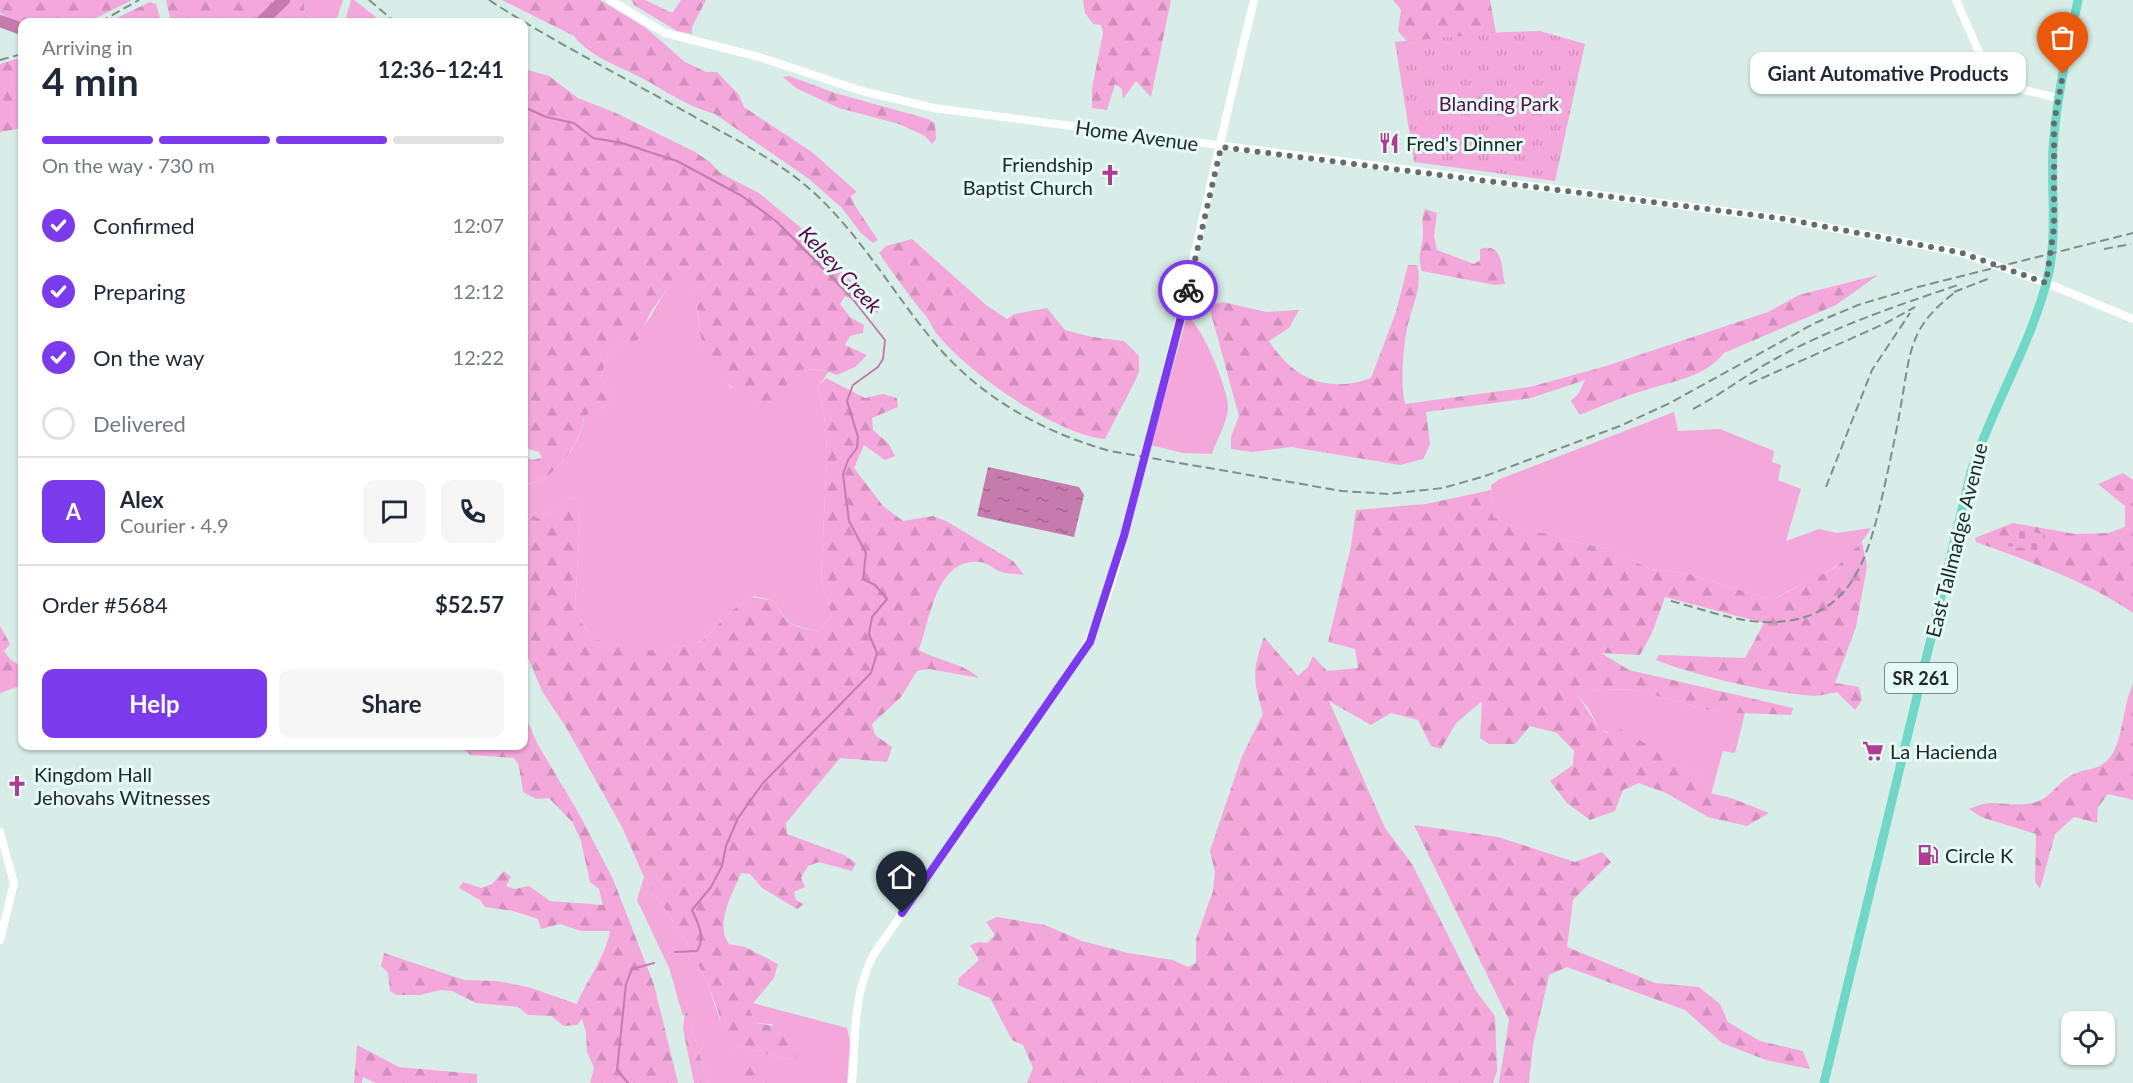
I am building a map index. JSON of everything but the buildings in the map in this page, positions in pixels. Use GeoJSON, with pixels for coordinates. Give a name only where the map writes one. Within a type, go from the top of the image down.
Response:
{"type":"FeatureCollection","features":[{"type":"Feature","properties":{"kind":"main road","name":"East Tallmadge Avenue"},"geometry":{"type":"LineString","coordinates":[[1824,1083],[1971,472],[1986,428],[2036,320],[2046,283],[2053,235],[2053,153],[2058,98],[2078,0]]}},
{"type":"Feature","properties":{"kind":"street","name":"Home Avenue"},"geometry":{"type":"LineString","coordinates":[[610,0],[665,33],[759,57],[877,95],[944,110],[1785,219],[1972,256],[2046,283],[2133,319]]}},
{"type":"Feature","properties":{"kind":"street"},"geometry":{"type":"LineString","coordinates":[[852,1083],[857,1001],[869,963],[1090,642],[1134,499],[1163,392],[1254,0]]}},
{"type":"Feature","properties":{"kind":"street"},"geometry":{"type":"LineString","coordinates":[[1956,0],[1983,61],[2004,85],[2058,98]]}},
{"type":"Feature","properties":{"kind":"street"},"geometry":{"type":"LineString","coordinates":[[0,832],[14,883],[0,940]]}},
{"type":"Feature","properties":{"kind":"green space"},"geometry":{"type":"Polygon","coordinates":[[[0,0],[132,0],[96,18],[18,18],[18,23],[0,13],[0,0]]]}},
{"type":"Feature","properties":{"kind":"green space"},"geometry":{"type":"Polygon","coordinates":[[[166,0],[304,0],[305,15],[313,18],[170,18],[166,0]]]}},
{"type":"Feature","properties":{"kind":"green space"},"geometry":{"type":"Polygon","coordinates":[[[304,0],[343,0],[337,18],[317,18],[305,15],[304,0]]]}},
{"type":"Feature","properties":{"kind":"green space"},"geometry":{"type":"Polygon","coordinates":[[[351,0],[354,0],[377,18],[346,18],[351,0]]]}},
{"type":"Feature","properties":{"kind":"green space"},"geometry":{"type":"Polygon","coordinates":[[[502,0],[600,0],[646,28],[685,62],[706,72],[717,72],[739,95],[744,107],[812,152],[857,192],[851,196],[855,206],[878,240],[873,243],[861,233],[842,208],[809,179],[715,114],[685,102],[604,60],[574,36],[502,0]]]}},
{"type":"Feature","properties":{"kind":"green space"},"geometry":{"type":"Polygon","coordinates":[[[631,0],[645,0],[673,12],[681,0],[706,0],[692,27],[692,34],[677,31],[634,5],[631,0]]]}},
{"type":"Feature","properties":{"kind":"green space"},"geometry":{"type":"Polygon","coordinates":[[[1083,0],[1171,0],[1151,97],[1136,81],[1123,99],[1122,89],[1115,84],[1107,110],[1092,108],[1092,88],[1103,33],[1101,25],[1093,24],[1085,13],[1083,0]]]}},
{"type":"Feature","properties":{"kind":"green space"},"geometry":{"type":"Polygon","coordinates":[[[1393,0],[1490,0],[1496,33],[1409,44],[1398,31],[1401,10],[1393,0]]]}},
{"type":"Feature","properties":{"kind":"green space"},"geometry":{"type":"Polygon","coordinates":[[[150,2],[156,4],[160,18],[116,18],[150,2]]]}},
{"type":"Feature","properties":{"kind":"green space","name":"Blanding Park"},"geometry":{"type":"Polygon","coordinates":[[[1540,31],[1585,44],[1555,181],[1414,162],[1395,42],[1540,31]]]}},
{"type":"Feature","properties":{"kind":"green space"},"geometry":{"type":"Polygon","coordinates":[[[18,58],[18,129],[0,132],[0,64],[18,58]]]}},
{"type":"Feature","properties":{"kind":"green space"},"geometry":{"type":"Polygon","coordinates":[[[528,70],[549,76],[578,98],[616,113],[695,152],[710,162],[720,173],[759,193],[800,227],[879,310],[877,313],[845,296],[840,304],[850,317],[864,325],[863,333],[850,336],[845,345],[867,355],[855,367],[837,375],[811,369],[791,373],[785,376],[789,391],[776,400],[762,401],[741,393],[717,372],[702,342],[692,292],[689,287],[669,286],[650,313],[635,346],[625,342],[610,347],[601,377],[611,396],[611,402],[584,417],[576,442],[559,466],[544,478],[528,484],[528,458],[532,460],[542,458],[539,452],[529,449],[528,70]]]}},
{"type":"Feature","properties":{"kind":"green space"},"geometry":{"type":"Polygon","coordinates":[[[789,76],[835,93],[928,119],[935,123],[936,139],[932,144],[925,136],[899,124],[839,108],[796,88],[783,77],[789,76]]]}},
{"type":"Feature","properties":{"kind":"green space"},"geometry":{"type":"Polygon","coordinates":[[[1425,209],[1437,213],[1434,236],[1437,250],[1474,264],[1480,260],[1480,249],[1493,249],[1500,258],[1505,284],[1495,285],[1422,271],[1420,256],[1425,209]]]}},
{"type":"Feature","properties":{"kind":"green space"},"geometry":{"type":"Polygon","coordinates":[[[912,239],[986,305],[1007,319],[1014,314],[1047,308],[1065,330],[1092,337],[1124,341],[1139,356],[1139,371],[1136,379],[1105,439],[1085,435],[1038,414],[991,383],[951,350],[935,332],[927,317],[879,253],[886,246],[912,239]]]}},
{"type":"Feature","properties":{"kind":"green space"},"geometry":{"type":"Polygon","coordinates":[[[1408,265],[1417,265],[1419,280],[1405,343],[1402,375],[1405,404],[1530,387],[1606,366],[1768,312],[1799,295],[1878,275],[1836,305],[1724,353],[1708,368],[1698,373],[1629,395],[1580,415],[1571,401],[1579,393],[1585,380],[1531,398],[1426,412],[1430,444],[1423,459],[1400,465],[1291,447],[1252,452],[1231,449],[1231,437],[1239,416],[1209,306],[1223,302],[1266,312],[1299,310],[1289,328],[1269,341],[1289,365],[1300,374],[1326,383],[1355,383],[1371,378],[1396,312],[1408,265]]]}},
{"type":"Feature","properties":{"kind":"green space"},"geometry":{"type":"Polygon","coordinates":[[[677,284],[689,287],[695,296],[702,344],[730,387],[760,401],[787,386],[785,376],[797,368],[829,371],[818,387],[824,413],[827,451],[821,581],[832,616],[820,631],[792,624],[774,601],[754,596],[731,611],[702,641],[683,647],[641,652],[595,639],[581,622],[575,606],[580,524],[577,501],[571,497],[540,519],[528,513],[528,484],[544,478],[565,458],[576,442],[584,417],[611,402],[611,396],[601,377],[610,347],[640,331],[669,286],[677,284]]]}},
{"type":"Feature","properties":{"kind":"green space"},"geometry":{"type":"Polygon","coordinates":[[[1187,316],[1200,331],[1206,343],[1227,396],[1228,411],[1212,454],[1183,453],[1151,445],[1187,316]]]}},
{"type":"Feature","properties":{"kind":"green space"},"geometry":{"type":"Polygon","coordinates":[[[826,378],[865,398],[883,394],[897,398],[898,407],[872,418],[873,430],[889,444],[895,456],[885,460],[864,445],[854,468],[883,506],[903,521],[933,516],[946,521],[1013,561],[1024,575],[1001,572],[980,562],[965,563],[953,569],[937,593],[919,650],[966,669],[979,678],[929,669],[917,671],[901,697],[872,724],[875,735],[892,747],[887,762],[840,758],[786,823],[787,834],[844,855],[856,863],[852,871],[819,862],[808,866],[801,878],[805,887],[794,892],[796,900],[804,904],[797,909],[762,888],[750,874],[741,873],[726,908],[723,927],[725,936],[729,944],[745,947],[778,964],[774,978],[749,1008],[756,1023],[786,1028],[800,1042],[800,1051],[795,1060],[738,1047],[732,1053],[727,1048],[718,1011],[707,982],[687,943],[644,877],[622,827],[567,729],[542,691],[528,658],[528,513],[540,519],[571,497],[577,501],[580,524],[575,606],[581,622],[595,639],[641,651],[683,647],[702,641],[731,611],[752,597],[774,601],[787,620],[797,627],[820,631],[832,616],[821,581],[827,451],[824,413],[818,387],[826,378]]]}},
{"type":"Feature","properties":{"kind":"green space"},"geometry":{"type":"Polygon","coordinates":[[[1674,412],[1678,431],[1720,429],[1774,451],[1772,462],[1781,465],[1778,480],[1801,489],[1786,541],[1819,529],[1837,533],[1871,528],[1861,543],[1839,564],[1772,600],[1689,574],[1650,569],[1610,549],[1565,540],[1545,533],[1527,533],[1492,517],[1491,485],[1500,479],[1674,412]]]}},
{"type":"Feature","properties":{"kind":"green space"},"geometry":{"type":"Polygon","coordinates":[[[2123,473],[2133,480],[2133,613],[2077,581],[1976,542],[1975,538],[2013,523],[2075,534],[2108,533],[2125,527],[2125,506],[2098,484],[2123,473]]]}},
{"type":"Feature","properties":{"kind":"green space"},"geometry":{"type":"Polygon","coordinates":[[[1491,490],[1493,517],[1527,533],[1545,533],[1565,540],[1610,549],[1650,569],[1689,574],[1772,600],[1836,567],[1862,542],[1867,566],[1856,627],[1835,683],[1859,687],[1862,700],[1855,710],[1837,692],[1814,696],[1755,688],[1712,678],[1656,660],[1659,655],[1745,658],[1764,623],[1665,597],[1652,633],[1640,655],[1601,653],[1629,670],[1793,708],[1791,715],[1716,712],[1635,690],[1601,689],[1577,695],[1596,722],[1607,733],[1621,729],[1701,777],[1708,786],[1709,793],[1731,798],[1769,813],[1747,826],[1708,817],[1666,793],[1639,783],[1623,790],[1615,811],[1590,820],[1567,803],[1550,781],[1573,765],[1574,751],[1557,733],[1530,726],[1515,744],[1489,744],[1480,738],[1482,701],[1456,723],[1441,749],[1431,746],[1418,720],[1391,713],[1371,725],[1329,701],[1385,828],[1412,864],[1476,991],[1495,1016],[1497,1071],[1493,1083],[1027,1083],[1033,1068],[1023,1045],[1012,1040],[990,998],[958,985],[959,978],[979,960],[970,945],[979,942],[987,943],[995,935],[986,922],[997,917],[1045,925],[1082,941],[1128,953],[1173,960],[1188,967],[1196,963],[1196,939],[1213,891],[1215,872],[1210,851],[1242,756],[1263,714],[1255,676],[1257,659],[1264,637],[1298,676],[1308,667],[1313,656],[1327,671],[1358,668],[1355,649],[1328,642],[1351,546],[1356,510],[1426,504],[1491,490]]]}},
{"type":"Feature","properties":{"kind":"green space"},"geometry":{"type":"Polygon","coordinates":[[[2013,526],[2045,535],[2042,551],[2008,546],[2013,526]]]}},
{"type":"Feature","properties":{"kind":"green space"},"geometry":{"type":"Polygon","coordinates":[[[0,626],[10,644],[4,651],[18,664],[18,686],[0,693],[0,626]]]}},
{"type":"Feature","properties":{"kind":"green space"},"geometry":{"type":"Polygon","coordinates":[[[2133,684],[2133,800],[2108,794],[2098,807],[2097,823],[2074,817],[2055,834],[2040,889],[2035,882],[2036,834],[1981,817],[1969,809],[1988,803],[2019,805],[2042,800],[2072,775],[2105,763],[2114,751],[2120,735],[2127,700],[2133,684]]]}},
{"type":"Feature","properties":{"kind":"green space"},"geometry":{"type":"Polygon","coordinates":[[[1601,689],[1635,690],[1716,712],[1747,705],[1735,753],[1723,751],[1711,794],[1708,793],[1701,777],[1672,760],[1600,729],[1588,708],[1577,695],[1601,689]]]}},
{"type":"Feature","properties":{"kind":"green space"},"geometry":{"type":"Polygon","coordinates":[[[528,722],[538,745],[578,812],[613,879],[654,985],[678,1083],[590,1083],[594,1068],[587,1052],[586,1032],[582,1019],[577,1025],[564,1026],[551,1016],[528,1015],[518,1007],[476,1003],[452,991],[396,995],[390,991],[388,973],[381,966],[384,953],[464,980],[497,981],[528,987],[577,1004],[608,941],[610,931],[581,931],[560,924],[541,929],[538,919],[513,911],[485,907],[480,900],[459,888],[463,882],[481,888],[492,884],[504,871],[511,877],[506,886],[515,889],[529,886],[550,901],[603,905],[599,889],[590,882],[581,841],[573,823],[549,798],[536,799],[523,792],[519,766],[514,758],[471,755],[464,750],[528,750],[528,722]]]}},
{"type":"Feature","properties":{"kind":"green space"},"geometry":{"type":"Polygon","coordinates":[[[1414,825],[1498,837],[1575,862],[1602,852],[1611,862],[1573,900],[1567,947],[1655,983],[1699,987],[1720,1004],[1728,1022],[1760,1041],[1803,1051],[1810,1069],[1766,1060],[1722,1043],[1685,1010],[1567,967],[1549,975],[1533,1045],[1529,1083],[1499,1083],[1509,1020],[1414,825]]]}},
{"type":"Feature","properties":{"kind":"green space"},"geometry":{"type":"Polygon","coordinates":[[[644,877],[687,943],[707,982],[731,1053],[738,1047],[795,1060],[772,1024],[756,1023],[749,1008],[753,1003],[847,1028],[850,1041],[847,1083],[708,1083],[688,1014],[685,1012],[683,1016],[669,968],[637,900],[644,877]]]}},
{"type":"Feature","properties":{"kind":"green space"},"geometry":{"type":"Polygon","coordinates":[[[685,1012],[688,1014],[708,1083],[694,1083],[683,1029],[685,1012]]]}},
{"type":"Feature","properties":{"kind":"green space"},"geometry":{"type":"Polygon","coordinates":[[[357,1045],[399,1067],[477,1074],[477,1083],[376,1083],[363,1077],[362,1083],[354,1083],[357,1045]]]}},
{"type":"Feature","properties":{"kind":"green space"},"geometry":{"type":"Polygon","coordinates":[[[750,1066],[784,1077],[789,1083],[737,1083],[742,1071],[750,1066]]]}},
{"type":"Feature","properties":{"kind":"water"},"geometry":{"type":"Polygon","coordinates":[[[988,467],[1079,487],[1084,495],[1074,537],[977,516],[988,467]]]}},
{"type":"Feature","properties":{"kind":"waterway"},"geometry":{"type":"LineString","coordinates":[[265,18],[284,0]]}},
{"type":"Feature","properties":{"kind":"waterway"},"geometry":{"type":"LineString","coordinates":[[0,21],[18,28]]}},
{"type":"Feature","properties":{"kind":"waterway","name":"Kelsey Creek"},"geometry":{"type":"LineString","coordinates":[[528,109],[546,117],[574,123],[593,138],[622,143],[677,161],[742,196],[777,222],[851,297],[885,340],[883,359],[878,367],[853,385],[847,401],[858,437],[857,448],[848,460],[843,474],[849,521],[866,553],[863,579],[875,585],[887,599],[872,617],[869,634],[877,653],[871,673],[763,783],[738,818],[726,846],[722,866],[711,887],[692,910],[700,930],[700,946],[697,951],[675,952]]}},
{"type":"Feature","properties":{"kind":"waterway","name":"Kelsey Creek"},"geometry":{"type":"LineString","coordinates":[[628,1083],[617,1070],[626,984],[632,969],[654,963]]}},
{"type":"Feature","properties":{"kind":"railway"},"geometry":{"type":"LineString","coordinates":[[107,18],[139,0]]}},
{"type":"Feature","properties":{"kind":"railway"},"geometry":{"type":"LineString","coordinates":[[369,0],[390,18]]}},
{"type":"Feature","properties":{"kind":"railway"},"geometry":{"type":"LineString","coordinates":[[489,0],[518,18]]}},
{"type":"Feature","properties":{"kind":"railway"},"geometry":{"type":"LineString","coordinates":[[528,24],[752,149],[799,180],[853,234],[913,316],[947,357],[988,393],[1011,408],[1058,433],[1110,451],[1342,491],[1389,494],[1443,488],[1485,476],[1620,426],[1670,403],[1815,323],[1858,305],[1918,287],[2133,233]]}},
{"type":"Feature","properties":{"kind":"railway"},"geometry":{"type":"LineString","coordinates":[[0,60],[18,55]]}},
{"type":"Feature","properties":{"kind":"railway"},"geometry":{"type":"LineString","coordinates":[[2104,249],[2131,244]]}},
{"type":"Feature","properties":{"kind":"railway"},"geometry":{"type":"LineString","coordinates":[[1954,292],[1990,278]]}},
{"type":"Feature","properties":{"kind":"railway"},"geometry":{"type":"LineString","coordinates":[[1693,409],[1797,347],[1888,309],[1958,285]]}},
{"type":"Feature","properties":{"kind":"railway"},"geometry":{"type":"LineString","coordinates":[[1671,601],[1748,621],[1774,622],[1801,618],[1822,609],[1839,596],[1853,580],[1871,539],[1915,341],[1930,315],[1958,290]]}},
{"type":"Feature","properties":{"kind":"railway"},"geometry":{"type":"LineString","coordinates":[[1749,384],[1886,323],[1915,307]]}},
{"type":"Feature","properties":{"kind":"railway"},"geometry":{"type":"LineString","coordinates":[[1826,487],[1872,370],[1910,313]]}},
{"type":"Feature","properties":{"kind":"way so far"},"geometry":{"type":"LineString","coordinates":[[1188,290],[1221,147],[1785,219],[1962,253],[2046,283],[2054,228],[2054,123],[2063,74]]}},
{"type":"Feature","properties":{"kind":"place","name":"Giant Automative Products"},"geometry":{"type":"Point","coordinates":[2063,74]}},
{"type":"Feature","properties":{"kind":"place","name":"Fred's Dinner"},"geometry":{"type":"Point","coordinates":[1389,143]}},
{"type":"Feature","properties":{"kind":"place","name":"Friendship Baptist Church"},"geometry":{"type":"Point","coordinates":[1110,175]}},
{"type":"Feature","properties":{"kind":"place","name":"La Hacienda"},"geometry":{"type":"Point","coordinates":[1873,751]}},
{"type":"Feature","properties":{"kind":"place","name":"Kingdom Hall Jehovahs Witnesses"},"geometry":{"type":"Point","coordinates":[17,786]}},
{"type":"Feature","properties":{"kind":"place","name":"Circle K"},"geometry":{"type":"Point","coordinates":[1928,855]}},
{"type":"Feature","properties":{"kind":"route"},"geometry":{"type":"LineString","coordinates":[[902,913],[1090,642],[1124,536],[1188,290]]}}]}
